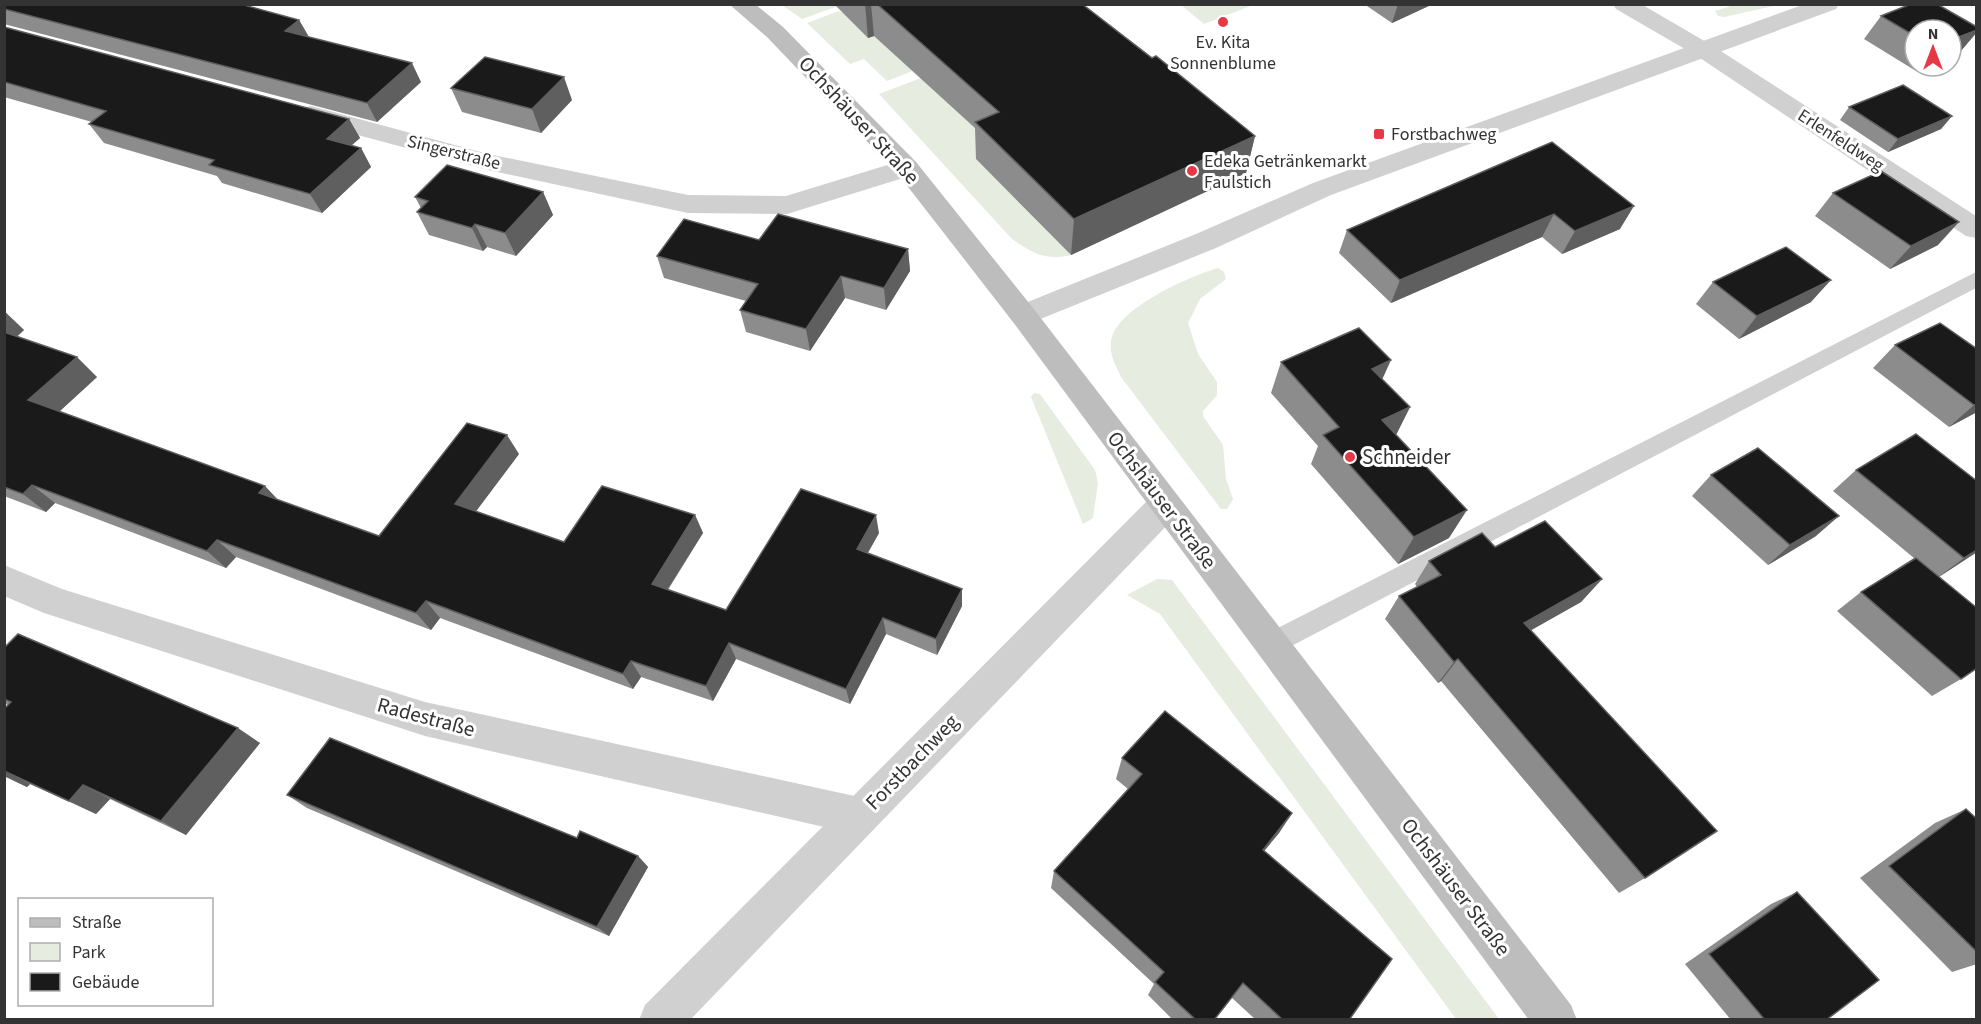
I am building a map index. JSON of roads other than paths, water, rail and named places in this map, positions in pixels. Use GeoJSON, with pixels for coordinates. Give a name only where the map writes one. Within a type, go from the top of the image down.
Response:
{"type":"FeatureCollection","features":[{"type":"Feature","properties":{"kind":"main road","name":"Ochshäuser Straße"},"geometry":{"type":"LineString","coordinates":[[740,4],[775,32],[908,168],[1023,315],[1556,1020]]}},
{"type":"Feature","properties":{"kind":"street","name":"Erlenfeldweg"},"geometry":{"type":"LineString","coordinates":[[1624,4],[1705,51],[1977,229]]}},
{"type":"Feature","properties":{"kind":"street"},"geometry":{"type":"LineString","coordinates":[[1023,315],[1206,241],[1323,189],[1705,51],[1828,4]]}},
{"type":"Feature","properties":{"kind":"street","name":"Singerstraße"},"geometry":{"type":"LineString","coordinates":[[292,109],[488,162],[688,204],[787,205],[908,168]]}},
{"type":"Feature","properties":{"kind":"street","name":"Forstbachweg"},"geometry":{"type":"LineString","coordinates":[[660,1020],[1165,505]]}},
{"type":"Feature","properties":{"kind":"street","name":"Radestraße"},"geometry":{"type":"LineString","coordinates":[[4,580],[56,602],[425,719],[859,816]]}},
{"type":"Feature","properties":{"kind":"lane"},"geometry":{"type":"LineString","coordinates":[[1271,644],[1977,279]]}},
{"type":"Feature","properties":{"kind":"place","name":"Ev. Kita Sonnenblume"},"geometry":{"type":"Point","coordinates":[1223,22]}},
{"type":"Feature","properties":{"kind":"place","name":"Forstbachweg"},"geometry":{"type":"Point","coordinates":[1379,134]}},
{"type":"Feature","properties":{"kind":"place","name":"Edeka Getränkemarkt Faulstich"},"geometry":{"type":"Point","coordinates":[1192,171]}},
{"type":"Feature","properties":{"kind":"place","name":"Schneider"},"geometry":{"type":"Point","coordinates":[1350,457]}}]}
